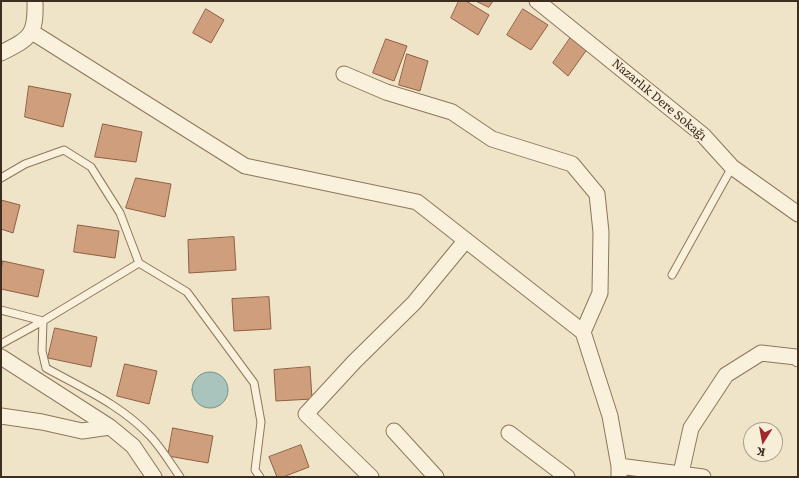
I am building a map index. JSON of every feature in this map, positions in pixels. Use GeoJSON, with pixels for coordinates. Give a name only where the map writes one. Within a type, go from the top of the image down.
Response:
{"type":"FeatureCollection","features":[{"type":"Feature","properties":{"kind":"street"},"geometry":{"type":"LineString","coordinates":[[1,53],[18,44],[32,32],[35,17],[35,1]]}},
{"type":"Feature","properties":{"kind":"street","name":"Nazarlık Dere Sokağı"},"geometry":{"type":"LineString","coordinates":[[538,1],[704,135],[732,167],[798,214]]}},
{"type":"Feature","properties":{"kind":"street"},"geometry":{"type":"LineString","coordinates":[[32,32],[245,166],[417,202],[583,332],[610,416],[619,472],[681,473],[703,477]]}},
{"type":"Feature","properties":{"kind":"street"},"geometry":{"type":"LineString","coordinates":[[344,74],[386,92],[452,112],[492,139],[572,164],[597,194],[601,232],[600,293],[583,332]]}},
{"type":"Feature","properties":{"kind":"street"},"geometry":{"type":"LineString","coordinates":[[371,477],[306,414],[355,361],[414,303],[466,240]]}},
{"type":"Feature","properties":{"kind":"street"},"geometry":{"type":"LineString","coordinates":[[681,473],[691,428],[726,375],[761,353],[796,357],[798,359]]}},
{"type":"Feature","properties":{"kind":"street"},"geometry":{"type":"LineString","coordinates":[[1,357],[110,427],[133,446],[154,477]]}},
{"type":"Feature","properties":{"kind":"street"},"geometry":{"type":"LineString","coordinates":[[1,416],[42,422],[82,431],[110,427]]}},
{"type":"Feature","properties":{"kind":"street"},"geometry":{"type":"LineString","coordinates":[[394,431],[436,477]]}},
{"type":"Feature","properties":{"kind":"street"},"geometry":{"type":"LineString","coordinates":[[509,433],[567,477]]}},
{"type":"Feature","properties":{"kind":"lane"},"geometry":{"type":"LineString","coordinates":[[1,178],[25,164],[64,150],[91,167],[120,213],[139,263],[187,292],[254,383],[261,422],[255,470],[260,477]]}},
{"type":"Feature","properties":{"kind":"lane"},"geometry":{"type":"LineString","coordinates":[[672,275],[732,167]]}},
{"type":"Feature","properties":{"kind":"lane"},"geometry":{"type":"LineString","coordinates":[[1,344],[44,321],[139,263]]}},
{"type":"Feature","properties":{"kind":"lane"},"geometry":{"type":"LineString","coordinates":[[1,310],[44,321]]}},
{"type":"Feature","properties":{"kind":"lane"},"geometry":{"type":"LineString","coordinates":[[44,321],[42,352],[46,368],[109,403],[134,420],[152,438],[180,477]]}},
{"type":"Feature","properties":{"kind":"water"},"geometry":{"type":"Polygon","coordinates":[[[214,372],[223,377],[227,383],[227,397],[223,403],[214,408],[206,408],[197,403],[193,397],[192,386],[197,377],[203,373],[214,372]]]}},
{"type":"Feature","properties":{"kind":"building"},"geometry":{"type":"Polygon","coordinates":[[[459,1],[466,1],[489,15],[478,35],[451,18],[459,1]]]}},
{"type":"Feature","properties":{"kind":"building"},"geometry":{"type":"Polygon","coordinates":[[[476,1],[493,1],[489,7],[476,1]]]}},
{"type":"Feature","properties":{"kind":"building"},"geometry":{"type":"Polygon","coordinates":[[[206,9],[224,20],[211,43],[193,33],[206,9]]]}},
{"type":"Feature","properties":{"kind":"building"},"geometry":{"type":"Polygon","coordinates":[[[523,9],[548,25],[531,50],[507,35],[523,9]]]}},
{"type":"Feature","properties":{"kind":"building"},"geometry":{"type":"Polygon","coordinates":[[[571,37],[588,48],[568,76],[553,63],[571,37]]]}},
{"type":"Feature","properties":{"kind":"building"},"geometry":{"type":"Polygon","coordinates":[[[386,39],[407,46],[394,81],[373,73],[386,39]]]}},
{"type":"Feature","properties":{"kind":"building"},"geometry":{"type":"Polygon","coordinates":[[[407,54],[428,61],[420,91],[399,85],[407,54]]]}},
{"type":"Feature","properties":{"kind":"building"},"geometry":{"type":"Polygon","coordinates":[[[29,86],[71,94],[63,127],[25,117],[29,86]]]}},
{"type":"Feature","properties":{"kind":"building"},"geometry":{"type":"Polygon","coordinates":[[[103,124],[142,132],[136,162],[95,157],[103,124]]]}},
{"type":"Feature","properties":{"kind":"building"},"geometry":{"type":"Polygon","coordinates":[[[136,178],[171,184],[165,217],[126,208],[136,178]]]}},
{"type":"Feature","properties":{"kind":"building"},"geometry":{"type":"Polygon","coordinates":[[[1,200],[20,205],[13,233],[1,229],[1,200]]]}},
{"type":"Feature","properties":{"kind":"building"},"geometry":{"type":"Polygon","coordinates":[[[78,225],[119,231],[115,258],[74,252],[78,225]]]}},
{"type":"Feature","properties":{"kind":"building"},"geometry":{"type":"Polygon","coordinates":[[[234,237],[236,270],[189,273],[188,240],[234,237]]]}},
{"type":"Feature","properties":{"kind":"building"},"geometry":{"type":"Polygon","coordinates":[[[3,261],[44,270],[38,297],[1,289],[1,271],[3,261]]]}},
{"type":"Feature","properties":{"kind":"building"},"geometry":{"type":"Polygon","coordinates":[[[269,297],[271,329],[234,331],[232,299],[269,297]]]}},
{"type":"Feature","properties":{"kind":"building"},"geometry":{"type":"Polygon","coordinates":[[[55,328],[97,337],[91,367],[48,358],[55,328]]]}},
{"type":"Feature","properties":{"kind":"building"},"geometry":{"type":"Polygon","coordinates":[[[125,364],[157,371],[149,404],[117,396],[125,364]]]}},
{"type":"Feature","properties":{"kind":"building"},"geometry":{"type":"Polygon","coordinates":[[[310,367],[312,399],[276,401],[274,370],[310,367]]]}},
{"type":"Feature","properties":{"kind":"building"},"geometry":{"type":"Polygon","coordinates":[[[173,428],[213,436],[208,463],[168,456],[173,428]]]}},
{"type":"Feature","properties":{"kind":"building"},"geometry":{"type":"Polygon","coordinates":[[[301,445],[309,467],[283,477],[277,477],[269,457],[301,445]]]}}]}
